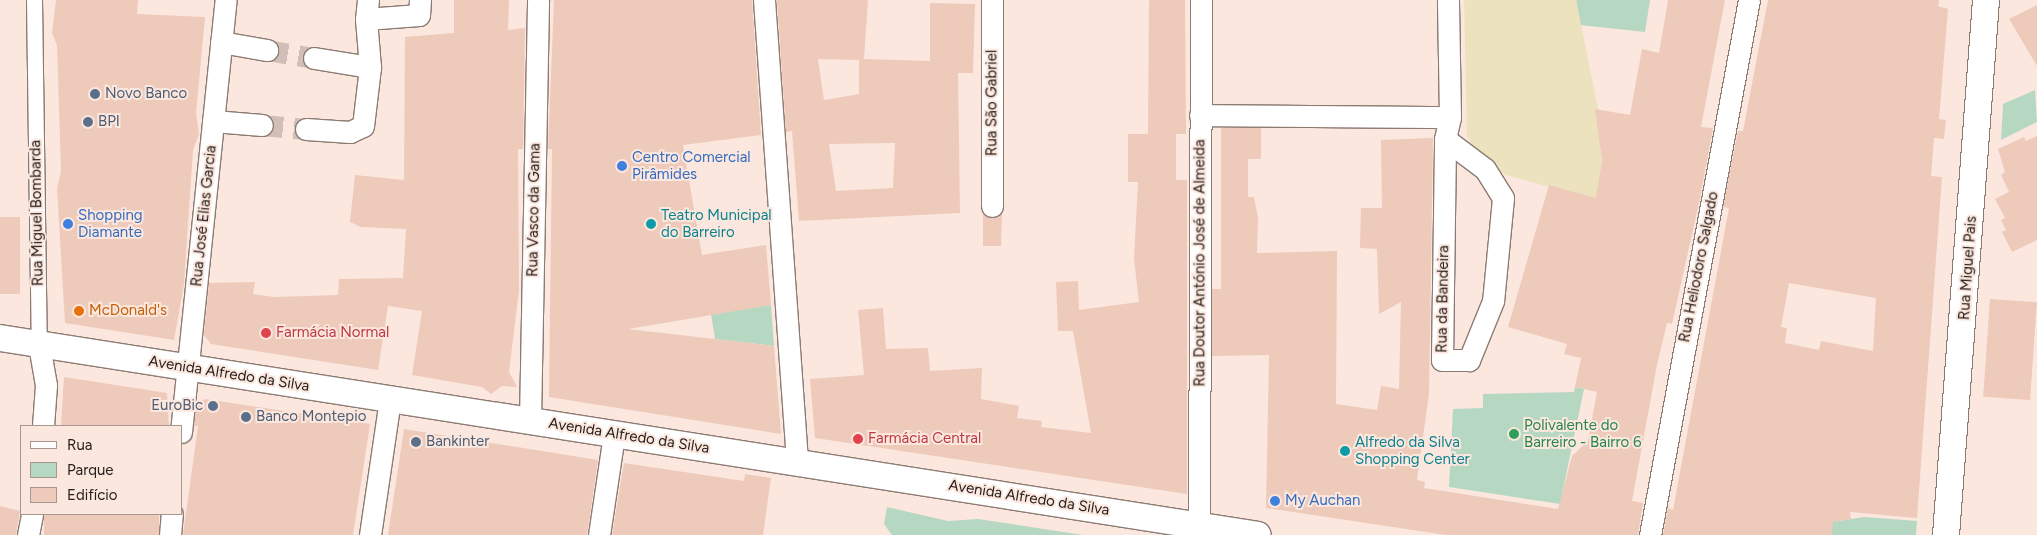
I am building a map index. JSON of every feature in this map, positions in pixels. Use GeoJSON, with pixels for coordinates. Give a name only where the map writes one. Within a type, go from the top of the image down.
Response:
{"type":"FeatureCollection","features":[{"type":"Feature","properties":{"kind":"street","name":"Rua Miguel Bombarda"},"geometry":{"type":"LineString","coordinates":[[34,0],[39,344],[46,384],[43,425]]}},
{"type":"Feature","properties":{"kind":"street","name":"Rua José Elias Garcia"},"geometry":{"type":"LineString","coordinates":[[182,425],[226,0]]}},
{"type":"Feature","properties":{"kind":"street"},"geometry":{"type":"LineString","coordinates":[[306,129],[350,132],[362,126],[370,67],[367,9],[419,15],[420,0]]}},
{"type":"Feature","properties":{"kind":"street","name":"Rua Vasco da Gama"},"geometry":{"type":"LineString","coordinates":[[530,420],[538,0]]}},
{"type":"Feature","properties":{"kind":"street"},"geometry":{"type":"LineString","coordinates":[[764,0],[797,461]]}},
{"type":"Feature","properties":{"kind":"street","name":"Rua São Gabriel"},"geometry":{"type":"LineString","coordinates":[[992,0],[992,206]]}},
{"type":"Feature","properties":{"kind":"street","name":"Rua Doutor António José de Almeida"},"geometry":{"type":"LineString","coordinates":[[1199,526],[1200,0]]}},
{"type":"Feature","properties":{"kind":"street","name":"Rua da Bandeira"},"geometry":{"type":"LineString","coordinates":[[1445,139],[1485,168],[1503,198],[1493,300],[1469,360],[1442,360],[1445,139],[1450,117],[1448,0]]}},
{"type":"Feature","properties":{"kind":"street","name":"Rua Heliodoro Salgado"},"geometry":{"type":"LineString","coordinates":[[1650,535],[1749,0]]}},
{"type":"Feature","properties":{"kind":"street","name":"Rua Miguel Pais"},"geometry":{"type":"LineString","coordinates":[[1946,535],[1986,0]]}},
{"type":"Feature","properties":{"kind":"street"},"geometry":{"type":"LineString","coordinates":[[221,42],[267,50]]}},
{"type":"Feature","properties":{"kind":"street"},"geometry":{"type":"LineString","coordinates":[[314,58],[370,67]]}},
{"type":"Feature","properties":{"kind":"street"},"geometry":{"type":"LineString","coordinates":[[1200,115],[1450,117]]}},
{"type":"Feature","properties":{"kind":"street"},"geometry":{"type":"LineString","coordinates":[[213,121],[262,125]]}},
{"type":"Feature","properties":{"kind":"street","name":"Avenida Alfredo da Silva"},"geometry":{"type":"LineString","coordinates":[[0,338],[390,400],[530,420],[614,435],[797,461],[1258,535]]}},
{"type":"Feature","properties":{"kind":"street"},"geometry":{"type":"LineString","coordinates":[[370,535],[390,400]]}},
{"type":"Feature","properties":{"kind":"street"},"geometry":{"type":"LineString","coordinates":[[599,535],[614,435]]}},
{"type":"Feature","properties":{"kind":"street"},"geometry":{"type":"LineString","coordinates":[[28,535],[32,515]]}},
{"type":"Feature","properties":{"kind":"street"},"geometry":{"type":"LineString","coordinates":[[170,535],[172,515]]}},
{"type":"Feature","properties":{"kind":"green space"},"geometry":{"type":"Polygon","coordinates":[[[1576,0],[1650,0],[1645,32],[1580,25],[1576,0]]]}},
{"type":"Feature","properties":{"kind":"green space"},"geometry":{"type":"Polygon","coordinates":[[[2035,90],[2037,122],[2001,140],[2003,104],[2035,90]]]}},
{"type":"Feature","properties":{"kind":"green space"},"geometry":{"type":"Polygon","coordinates":[[[771,305],[774,346],[715,339],[711,314],[771,305]]]}},
{"type":"Feature","properties":{"kind":"green space","name":"Polivalente do Barreiro - Bairro 6"},"geometry":{"type":"Polygon","coordinates":[[[1575,387],[1584,389],[1560,504],[1449,487],[1453,409],[1483,408],[1483,394],[1574,392],[1575,387]]]}},
{"type":"Feature","properties":{"kind":"green space"},"geometry":{"type":"Polygon","coordinates":[[[887,507],[948,521],[978,519],[1083,535],[892,535],[884,524],[887,507]]]}},
{"type":"Feature","properties":{"kind":"green space"},"geometry":{"type":"Polygon","coordinates":[[[1864,517],[1917,521],[1916,535],[1819,535],[1820,524],[1864,517]]]}},
{"type":"Feature","properties":{"kind":"sand"},"geometry":{"type":"Polygon","coordinates":[[[1464,0],[1576,0],[1598,109],[1604,202],[1506,175],[1474,150],[1467,135],[1464,0]]]}},
{"type":"Feature","properties":{"kind":"building"},"geometry":{"type":"Polygon","coordinates":[[[56,0],[138,0],[137,14],[205,17],[196,113],[199,134],[193,150],[184,284],[174,340],[65,323],[57,189],[61,171],[57,45],[52,33],[56,0]]]}},
{"type":"Feature","properties":{"kind":"building"},"geometry":{"type":"Polygon","coordinates":[[[454,0],[509,0],[508,30],[525,28],[523,149],[518,149],[519,290],[509,372],[517,387],[502,386],[491,394],[482,387],[412,375],[422,311],[388,306],[378,370],[211,344],[204,335],[209,283],[255,282],[253,294],[274,297],[338,295],[339,279],[403,278],[406,229],[361,227],[350,222],[355,175],[404,180],[405,37],[454,33],[454,0]]]}},
{"type":"Feature","properties":{"kind":"building"},"geometry":{"type":"Polygon","coordinates":[[[554,0],[752,0],[761,135],[683,145],[702,255],[766,245],[771,305],[628,329],[774,346],[781,434],[549,397],[552,149],[548,149],[554,0]]]}},
{"type":"Feature","properties":{"kind":"building"},"geometry":{"type":"Polygon","coordinates":[[[777,0],[868,0],[864,59],[930,61],[930,3],[975,4],[973,73],[958,73],[960,213],[799,221],[792,131],[786,132],[777,0]],[[818,59],[824,100],[859,94],[859,60],[818,59]],[[895,143],[829,144],[836,191],[893,188],[895,143]]]}},
{"type":"Feature","properties":{"kind":"building"},"geometry":{"type":"Polygon","coordinates":[[[1149,0],[1185,0],[1186,134],[1176,134],[1176,180],[1187,180],[1187,494],[815,438],[810,379],[864,375],[858,310],[883,308],[886,349],[928,348],[930,371],[982,368],[981,399],[1019,406],[1017,418],[1042,421],[1041,427],[1091,433],[1073,331],[1058,331],[1056,282],[1078,281],[1079,310],[1139,302],[1134,259],[1138,182],[1128,182],[1128,134],[1148,134],[1149,0]]]}},
{"type":"Feature","properties":{"kind":"building"},"geometry":{"type":"Polygon","coordinates":[[[1668,0],[1725,0],[1701,127],[1713,128],[1699,203],[1672,324],[1667,323],[1657,365],[1632,501],[1643,503],[1638,535],[1446,535],[1266,508],[1269,355],[1212,356],[1212,289],[1221,289],[1221,128],[1261,128],[1261,159],[1248,159],[1248,197],[1254,197],[1258,218],[1257,253],[1337,251],[1336,404],[1377,410],[1381,386],[1399,389],[1401,302],[1379,314],[1377,249],[1360,248],[1361,208],[1382,208],[1381,140],[1433,138],[1429,394],[1417,480],[1425,482],[1424,488],[1558,509],[1572,456],[1588,441],[1597,392],[1575,387],[1581,358],[1564,354],[1567,344],[1508,327],[1549,185],[1596,198],[1602,161],[1595,109],[1630,115],[1642,49],[1659,53],[1668,0]]]}},
{"type":"Feature","properties":{"kind":"building"},"geometry":{"type":"Polygon","coordinates":[[[1768,0],[1939,0],[1938,6],[1948,9],[1939,119],[1946,120],[1944,139],[1934,138],[1931,176],[1942,177],[1917,518],[1850,512],[1851,519],[1833,522],[1832,535],[1663,535],[1668,508],[1673,510],[1729,208],[1723,207],[1738,131],[1743,131],[1768,0]],[[1789,283],[1781,327],[1787,328],[1785,343],[1819,350],[1821,341],[1873,351],[1876,298],[1789,283]]]}},
{"type":"Feature","properties":{"kind":"building"},"geometry":{"type":"Polygon","coordinates":[[[2037,5],[2037,66],[2009,19],[2037,5]]]}},
{"type":"Feature","properties":{"kind":"building"},"geometry":{"type":"Polygon","coordinates":[[[2037,136],[2037,240],[2012,252],[2002,232],[2006,230],[2001,220],[2005,218],[1995,199],[2009,192],[2001,175],[2005,172],[1998,149],[2024,137],[2026,141],[2037,136]]]}},
{"type":"Feature","properties":{"kind":"building"},"geometry":{"type":"Polygon","coordinates":[[[1002,213],[1001,246],[983,246],[983,214],[992,218],[1002,213]]]}},
{"type":"Feature","properties":{"kind":"building"},"geometry":{"type":"Polygon","coordinates":[[[0,217],[20,217],[20,294],[0,294],[0,217]]]}},
{"type":"Feature","properties":{"kind":"building"},"geometry":{"type":"Polygon","coordinates":[[[1990,299],[2037,302],[2030,400],[1983,397],[1990,299]]]}},
{"type":"Feature","properties":{"kind":"building"},"geometry":{"type":"Polygon","coordinates":[[[64,377],[167,393],[169,425],[61,425],[64,377]]]}},
{"type":"Feature","properties":{"kind":"building"},"geometry":{"type":"Polygon","coordinates":[[[205,399],[370,424],[353,535],[183,535],[198,426],[194,426],[196,405],[205,399]]]}},
{"type":"Feature","properties":{"kind":"building"},"geometry":{"type":"Polygon","coordinates":[[[404,429],[598,460],[587,535],[388,535],[404,429]]]}},
{"type":"Feature","properties":{"kind":"building"},"geometry":{"type":"Polygon","coordinates":[[[624,463],[744,481],[745,474],[771,478],[763,535],[612,535],[624,463]]]}},
{"type":"Feature","properties":{"kind":"building"},"geometry":{"type":"Polygon","coordinates":[[[0,506],[20,511],[16,535],[0,535],[0,506]]]}},
{"type":"Feature","properties":{"kind":"building"},"geometry":{"type":"Polygon","coordinates":[[[44,515],[159,515],[159,535],[44,535],[44,515]]]}},
{"type":"Feature","properties":{"kind":"tunnel"},"geometry":{"type":"LineString","coordinates":[[267,50],[314,58]]}},
{"type":"Feature","properties":{"kind":"tunnel"},"geometry":{"type":"LineString","coordinates":[[262,125],[306,129]]}},
{"type":"Feature","properties":{"kind":"place","name":"Novo Banco"},"geometry":{"type":"Point","coordinates":[95,94]}},
{"type":"Feature","properties":{"kind":"place","name":"BPI"},"geometry":{"type":"Point","coordinates":[88,122]}},
{"type":"Feature","properties":{"kind":"place","name":"Centro Comercial Pirâmides"},"geometry":{"type":"Point","coordinates":[622,166]}},
{"type":"Feature","properties":{"kind":"place","name":"Shopping Diamante"},"geometry":{"type":"Point","coordinates":[68,224]}},
{"type":"Feature","properties":{"kind":"place","name":"Teatro Municipal do Barreiro"},"geometry":{"type":"Point","coordinates":[651,224]}},
{"type":"Feature","properties":{"kind":"place","name":"McDonald's"},"geometry":{"type":"Point","coordinates":[79,311]}},
{"type":"Feature","properties":{"kind":"place","name":"Farmácia Normal"},"geometry":{"type":"Point","coordinates":[266,333]}},
{"type":"Feature","properties":{"kind":"place","name":"EuroBic"},"geometry":{"type":"Point","coordinates":[213,406]}},
{"type":"Feature","properties":{"kind":"place","name":"Banco Montepio"},"geometry":{"type":"Point","coordinates":[246,417]}},
{"type":"Feature","properties":{"kind":"place","name":"Polivalente do Barreiro - Bairro 6"},"geometry":{"type":"Point","coordinates":[1514,434]}},
{"type":"Feature","properties":{"kind":"place","name":"Farmácia Central"},"geometry":{"type":"Point","coordinates":[858,439]}},
{"type":"Feature","properties":{"kind":"place","name":"Bankinter"},"geometry":{"type":"Point","coordinates":[416,442]}},
{"type":"Feature","properties":{"kind":"place","name":"Alfredo da Silva Shopping Center"},"geometry":{"type":"Point","coordinates":[1345,451]}},
{"type":"Feature","properties":{"kind":"place","name":"My Auchan"},"geometry":{"type":"Point","coordinates":[1275,501]}}]}
